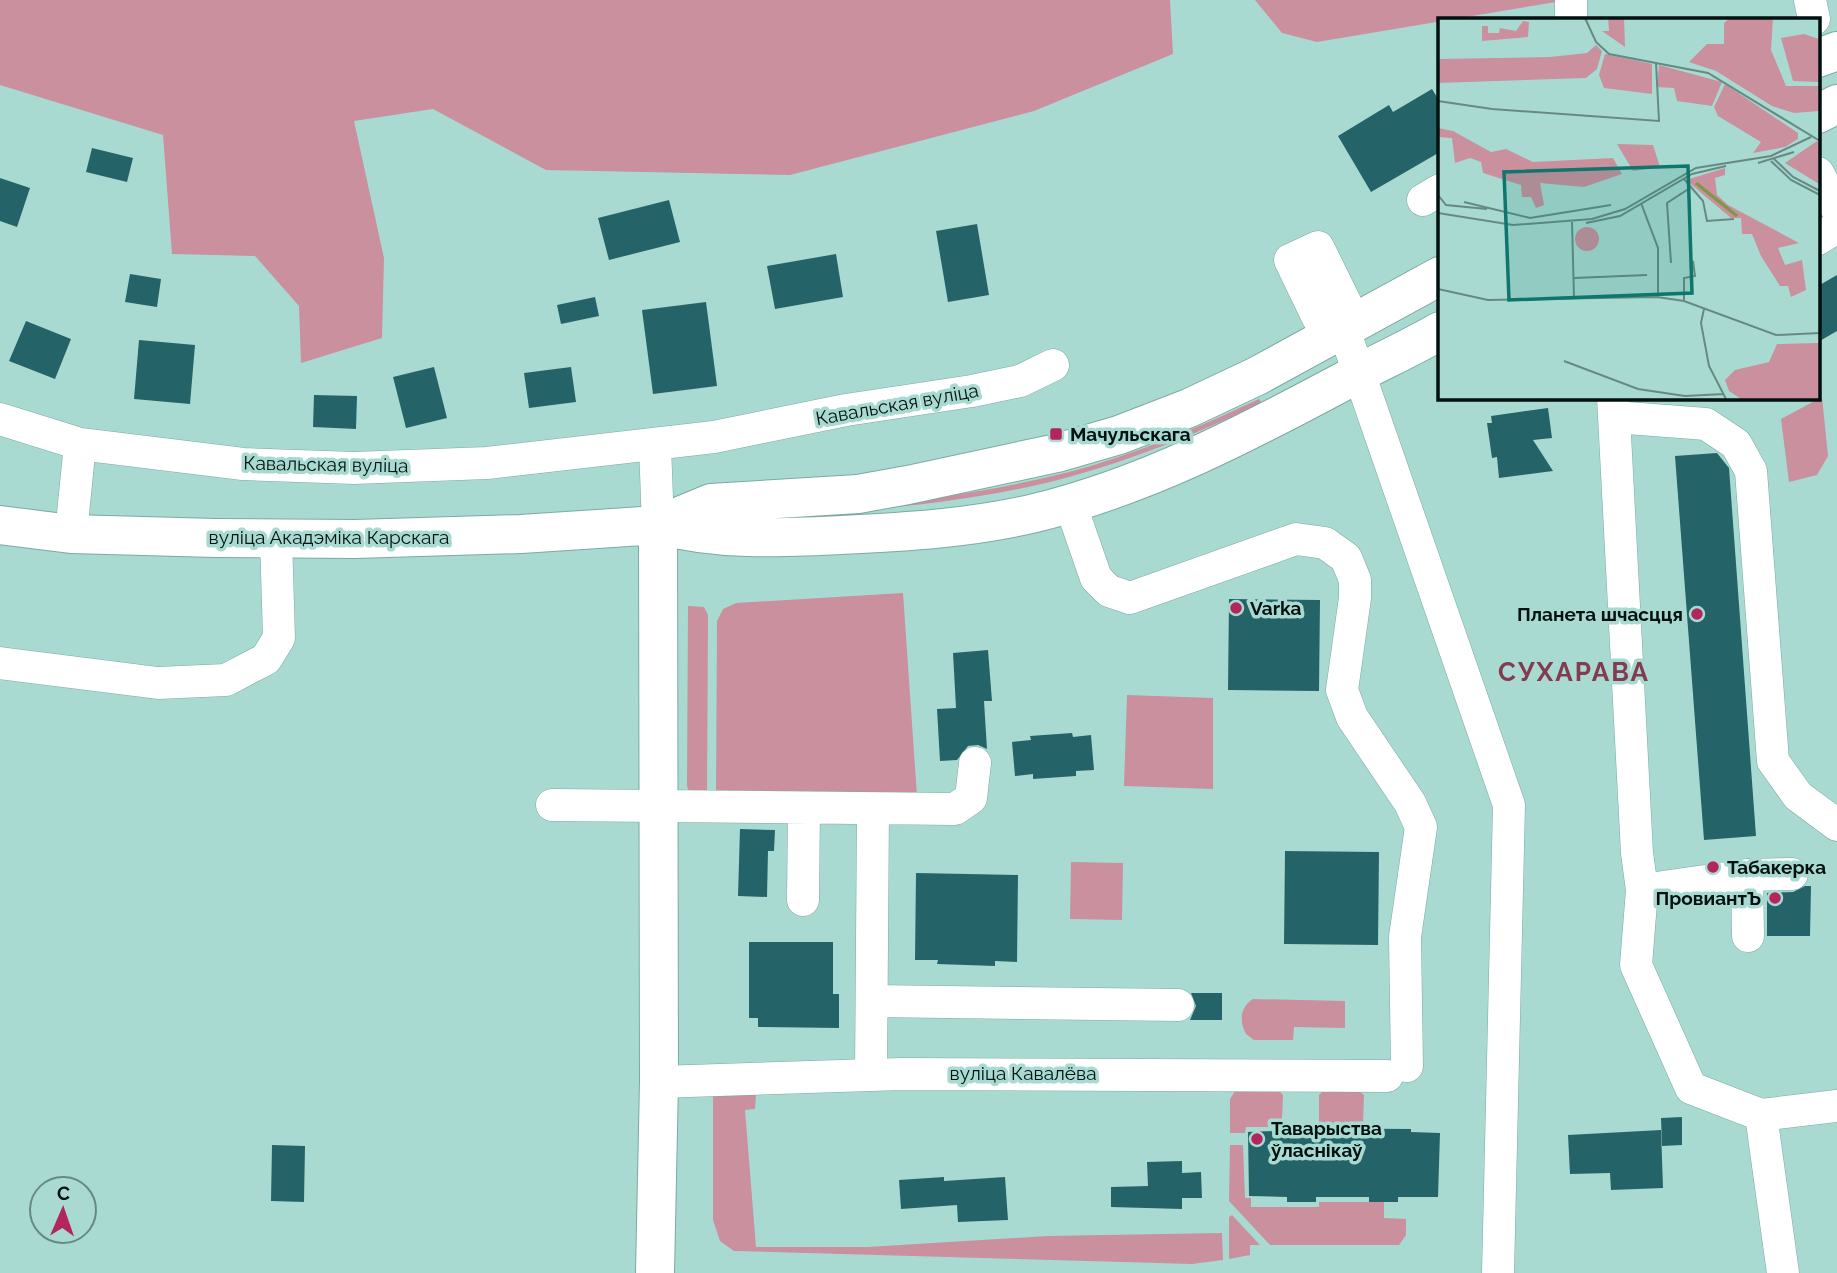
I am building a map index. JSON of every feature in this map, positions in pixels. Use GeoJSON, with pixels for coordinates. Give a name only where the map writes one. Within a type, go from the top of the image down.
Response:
{"type":"FeatureCollection","features":[{"type":"Feature","properties":{"kind":"main road"},"geometry":{"type":"LineString","coordinates":[[1820,113],[1837,104]]}},
{"type":"Feature","properties":{"kind":"main road","name":"вуліца Акадэміка Карскага"},"geometry":{"type":"LineString","coordinates":[[658,525],[710,503],[858,494],[1057,453],[1119,435],[1189,408],[1257,376],[1438,277]]}},
{"type":"Feature","properties":{"kind":"main road","name":"вуліца Акадэміка Карскага"},"geometry":{"type":"LineString","coordinates":[[0,525],[71,534],[276,538],[521,534],[658,525],[701,536],[750,539],[896,532],[975,524],[1070,503],[1138,481],[1191,458],[1438,332]]}},
{"type":"Feature","properties":{"kind":"main road"},"geometry":{"type":"LineString","coordinates":[[655,1273],[659,1082],[658,525]]}},
{"type":"Feature","properties":{"kind":"street"},"geometry":{"type":"LineString","coordinates":[[1571,0],[1571,18]]}},
{"type":"Feature","properties":{"kind":"street"},"geometry":{"type":"LineString","coordinates":[[1810,0],[1814,18]]}},
{"type":"Feature","properties":{"kind":"street"},"geometry":{"type":"LineString","coordinates":[[1820,177],[1837,209]]}},
{"type":"Feature","properties":{"kind":"street"},"geometry":{"type":"LineString","coordinates":[[1820,238],[1837,227]]}},
{"type":"Feature","properties":{"kind":"street"},"geometry":{"type":"LineString","coordinates":[[1344,330],[1361,372],[1509,805],[1497,1273]]}},
{"type":"Feature","properties":{"kind":"street","name":"Кавальская вуліца"},"geometry":{"type":"LineString","coordinates":[[0,419],[80,444],[243,464],[354,468],[487,463],[655,446],[846,410],[972,391],[1020,381],[1053,365]]}},
{"type":"Feature","properties":{"kind":"street"},"geometry":{"type":"LineString","coordinates":[[1837,825],[1798,796],[1773,761],[1751,471],[1736,444],[1706,424],[1614,407],[1637,853],[1642,890],[1636,965],[1691,1088],[1761,1115],[1837,1106]]}},
{"type":"Feature","properties":{"kind":"street"},"geometry":{"type":"LineString","coordinates":[[71,534],[80,444]]}},
{"type":"Feature","properties":{"kind":"street"},"geometry":{"type":"LineString","coordinates":[[655,446],[658,525]]}},
{"type":"Feature","properties":{"kind":"street","name":"вуліца Кавалёва"},"geometry":{"type":"LineString","coordinates":[[659,1082],[871,1074],[1397,1071],[1405,937],[1422,827],[1410,803],[1352,717],[1342,690],[1355,598],[1355,580],[1346,558],[1325,542],[1296,539],[1130,598],[1109,592],[1096,578],[1070,503]]}},
{"type":"Feature","properties":{"kind":"street"},"geometry":{"type":"LineString","coordinates":[[0,663],[158,683],[226,680],[266,659],[278,638],[276,538]]}},
{"type":"Feature","properties":{"kind":"street"},"geometry":{"type":"LineString","coordinates":[[552,805],[941,811],[965,805],[974,790],[975,763]]}},
{"type":"Feature","properties":{"kind":"street"},"geometry":{"type":"LineString","coordinates":[[803,900],[804,808]]}},
{"type":"Feature","properties":{"kind":"street"},"geometry":{"type":"LineString","coordinates":[[871,1074],[873,809]]}},
{"type":"Feature","properties":{"kind":"street"},"geometry":{"type":"LineString","coordinates":[[1642,890],[1747,875],[1792,874]]}},
{"type":"Feature","properties":{"kind":"street"},"geometry":{"type":"LineString","coordinates":[[1747,875],[1748,936]]}},
{"type":"Feature","properties":{"kind":"street"},"geometry":{"type":"LineString","coordinates":[[872,1001],[1178,1005]]}},
{"type":"Feature","properties":{"kind":"street"},"geometry":{"type":"LineString","coordinates":[[1761,1115],[1783,1273]]}},
{"type":"Feature","properties":{"kind":"shaded area"},"geometry":{"type":"Polygon","coordinates":[[[0,0],[1170,0],[1173,54],[1034,111],[790,175],[546,170],[433,109],[354,121],[384,258],[382,338],[301,363],[299,306],[255,256],[172,254],[163,135],[0,85],[0,0]]]}},
{"type":"Feature","properties":{"kind":"shaded area"},"geometry":{"type":"Polygon","coordinates":[[[1255,0],[1556,0],[1460,18],[1438,18],[1438,22],[1317,42],[1282,33],[1255,0]]]}},
{"type":"Feature","properties":{"kind":"shaded area"},"geometry":{"type":"Polygon","coordinates":[[[1822,397],[1828,456],[1817,475],[1789,482],[1781,419],[1822,397]]]}},
{"type":"Feature","properties":{"kind":"shaded area"},"geometry":{"type":"Polygon","coordinates":[[[1259,399],[1262,403],[1191,434],[1118,462],[1069,477],[1005,492],[941,502],[811,514],[971,492],[1065,473],[1164,440],[1259,399]]]}},
{"type":"Feature","properties":{"kind":"shaded area"},"geometry":{"type":"Polygon","coordinates":[[[903,593],[917,796],[716,795],[717,621],[723,609],[736,603],[903,593]]]}},
{"type":"Feature","properties":{"kind":"shaded area"},"geometry":{"type":"Polygon","coordinates":[[[688,606],[704,607],[708,615],[707,796],[689,792],[687,786],[688,606]]]}},
{"type":"Feature","properties":{"kind":"shaded area"},"geometry":{"type":"Polygon","coordinates":[[[1127,695],[1213,698],[1213,789],[1124,786],[1127,695]]]}},
{"type":"Feature","properties":{"kind":"shaded area"},"geometry":{"type":"Polygon","coordinates":[[[1071,862],[1123,863],[1122,920],[1070,919],[1071,862]]]}},
{"type":"Feature","properties":{"kind":"shaded area"},"geometry":{"type":"Polygon","coordinates":[[[1253,999],[1345,1001],[1345,1028],[1294,1027],[1293,1040],[1254,1040],[1246,1034],[1242,1024],[1243,1010],[1253,999]]]}},
{"type":"Feature","properties":{"kind":"shaded area"},"geometry":{"type":"Polygon","coordinates":[[[1235,1091],[1279,1091],[1283,1095],[1282,1119],[1273,1119],[1273,1127],[1246,1127],[1245,1133],[1230,1133],[1230,1099],[1235,1091]]]}},
{"type":"Feature","properties":{"kind":"shaded area"},"geometry":{"type":"Polygon","coordinates":[[[1323,1091],[1360,1092],[1364,1095],[1363,1124],[1353,1127],[1319,1124],[1319,1095],[1323,1091]]]}},
{"type":"Feature","properties":{"kind":"shaded area"},"geometry":{"type":"Polygon","coordinates":[[[756,1094],[755,1109],[745,1110],[756,1247],[868,1247],[1048,1236],[1222,1233],[1223,1260],[1192,1264],[734,1251],[720,1241],[713,1220],[713,1096],[756,1094]]]}},
{"type":"Feature","properties":{"kind":"shaded area"},"geometry":{"type":"Polygon","coordinates":[[[1230,1145],[1243,1145],[1245,1198],[1251,1198],[1251,1207],[1319,1207],[1319,1202],[1384,1202],[1384,1218],[1406,1219],[1406,1235],[1399,1245],[1270,1245],[1229,1201],[1230,1145]]]}},
{"type":"Feature","properties":{"kind":"shaded area"},"geometry":{"type":"Polygon","coordinates":[[[1232,1215],[1260,1245],[1250,1245],[1250,1255],[1229,1259],[1229,1217],[1232,1215]]]}},
{"type":"Feature","properties":{"kind":"building"},"geometry":{"type":"Polygon","coordinates":[[[1432,89],[1438,99],[1438,153],[1371,192],[1338,136],[1389,105],[1393,112],[1432,89]]]}},
{"type":"Feature","properties":{"kind":"building"},"geometry":{"type":"Polygon","coordinates":[[[92,148],[133,158],[127,182],[86,172],[92,148]]]}},
{"type":"Feature","properties":{"kind":"building"},"geometry":{"type":"Polygon","coordinates":[[[0,178],[30,188],[17,227],[0,221],[0,178]]]}},
{"type":"Feature","properties":{"kind":"building"},"geometry":{"type":"Polygon","coordinates":[[[669,200],[680,242],[609,260],[598,218],[669,200]]]}},
{"type":"Feature","properties":{"kind":"building"},"geometry":{"type":"Polygon","coordinates":[[[977,224],[989,295],[948,302],[936,231],[977,224]]]}},
{"type":"Feature","properties":{"kind":"building"},"geometry":{"type":"Polygon","coordinates":[[[836,254],[843,297],[775,309],[767,266],[836,254]]]}},
{"type":"Feature","properties":{"kind":"building"},"geometry":{"type":"Polygon","coordinates":[[[130,274],[161,279],[157,307],[125,302],[130,274]]]}},
{"type":"Feature","properties":{"kind":"building"},"geometry":{"type":"Polygon","coordinates":[[[1837,275],[1837,331],[1820,341],[1820,285],[1837,275]]]}},
{"type":"Feature","properties":{"kind":"building"},"geometry":{"type":"Polygon","coordinates":[[[595,297],[599,316],[561,324],[557,305],[595,297]]]}},
{"type":"Feature","properties":{"kind":"building"},"geometry":{"type":"Polygon","coordinates":[[[706,302],[717,386],[653,394],[642,310],[706,302]]]}},
{"type":"Feature","properties":{"kind":"building"},"geometry":{"type":"Polygon","coordinates":[[[26,321],[71,339],[55,379],[9,361],[26,321]]]}},
{"type":"Feature","properties":{"kind":"building"},"geometry":{"type":"Polygon","coordinates":[[[139,340],[195,345],[190,404],[134,399],[139,340]]]}},
{"type":"Feature","properties":{"kind":"building"},"geometry":{"type":"Polygon","coordinates":[[[434,367],[447,418],[406,428],[393,377],[434,367]]]}},
{"type":"Feature","properties":{"kind":"building"},"geometry":{"type":"Polygon","coordinates":[[[571,367],[576,402],[529,408],[524,373],[571,367]]]}},
{"type":"Feature","properties":{"kind":"building"},"geometry":{"type":"Polygon","coordinates":[[[314,395],[357,396],[356,429],[313,427],[314,395]]]}},
{"type":"Feature","properties":{"kind":"building"},"geometry":{"type":"Polygon","coordinates":[[[1548,408],[1552,438],[1533,440],[1553,471],[1499,478],[1497,457],[1492,458],[1487,423],[1492,423],[1491,416],[1548,408]]]}},
{"type":"Feature","properties":{"kind":"building"},"geometry":{"type":"Polygon","coordinates":[[[1717,453],[1729,468],[1756,836],[1704,840],[1675,456],[1717,453]]]}},
{"type":"Feature","properties":{"kind":"building"},"geometry":{"type":"Polygon","coordinates":[[[1229,599],[1320,600],[1319,691],[1228,690],[1229,599]]]}},
{"type":"Feature","properties":{"kind":"building"},"geometry":{"type":"Polygon","coordinates":[[[988,650],[992,701],[984,701],[987,749],[978,745],[968,746],[957,760],[940,761],[937,709],[956,708],[953,653],[988,650]]]}},
{"type":"Feature","properties":{"kind":"building"},"geometry":{"type":"Polygon","coordinates":[[[1072,733],[1073,737],[1091,735],[1094,770],[1076,771],[1076,776],[1033,779],[1033,774],[1015,776],[1012,742],[1031,740],[1030,736],[1072,733]]]}},
{"type":"Feature","properties":{"kind":"building"},"geometry":{"type":"Polygon","coordinates":[[[740,829],[775,830],[774,851],[768,851],[767,897],[738,896],[740,829]]]}},
{"type":"Feature","properties":{"kind":"building"},"geometry":{"type":"Polygon","coordinates":[[[1285,851],[1379,852],[1378,945],[1284,944],[1285,851]]]}},
{"type":"Feature","properties":{"kind":"building"},"geometry":{"type":"Polygon","coordinates":[[[916,873],[1018,875],[1017,962],[995,961],[995,966],[937,964],[938,960],[915,960],[916,873]]]}},
{"type":"Feature","properties":{"kind":"building"},"geometry":{"type":"Polygon","coordinates":[[[1811,886],[1810,936],[1767,936],[1767,893],[1793,892],[1811,886]]]}},
{"type":"Feature","properties":{"kind":"building"},"geometry":{"type":"Polygon","coordinates":[[[749,942],[833,942],[833,994],[839,994],[839,1028],[758,1027],[758,1018],[749,1018],[749,942]]]}},
{"type":"Feature","properties":{"kind":"building"},"geometry":{"type":"Polygon","coordinates":[[[1191,993],[1222,993],[1222,1020],[1190,1020],[1196,1006],[1191,993]]]}},
{"type":"Feature","properties":{"kind":"building"},"geometry":{"type":"Polygon","coordinates":[[[1682,1117],[1682,1145],[1662,1146],[1661,1118],[1682,1117]]]}},
{"type":"Feature","properties":{"kind":"building"},"geometry":{"type":"Polygon","coordinates":[[[1276,1128],[1411,1129],[1411,1132],[1440,1133],[1438,1197],[1398,1197],[1398,1202],[1369,1202],[1369,1197],[1316,1197],[1316,1202],[1287,1202],[1287,1197],[1249,1196],[1248,1132],[1275,1131],[1276,1128]]]}},
{"type":"Feature","properties":{"kind":"building"},"geometry":{"type":"Polygon","coordinates":[[[1661,1130],[1663,1188],[1611,1190],[1610,1173],[1570,1174],[1568,1135],[1661,1130]]]}},
{"type":"Feature","properties":{"kind":"building"},"geometry":{"type":"Polygon","coordinates":[[[272,1145],[305,1146],[304,1202],[271,1201],[272,1145]]]}},
{"type":"Feature","properties":{"kind":"building"},"geometry":{"type":"Polygon","coordinates":[[[1182,1161],[1182,1173],[1201,1172],[1202,1198],[1182,1198],[1182,1209],[1111,1207],[1111,1187],[1148,1186],[1147,1162],[1182,1161]]]}},
{"type":"Feature","properties":{"kind":"building"},"geometry":{"type":"Polygon","coordinates":[[[944,1177],[944,1181],[1005,1177],[1008,1220],[958,1222],[957,1205],[901,1209],[899,1180],[944,1177]]]}},
{"type":"Feature","properties":{"kind":"place","name":"Мачульскага"},"geometry":{"type":"Point","coordinates":[1056,434]}},
{"type":"Feature","properties":{"kind":"place","name":"Varka"},"geometry":{"type":"Point","coordinates":[1236,608]}},
{"type":"Feature","properties":{"kind":"place","name":"Планета шчасцця"},"geometry":{"type":"Point","coordinates":[1697,614]}},
{"type":"Feature","properties":{"kind":"place","name":"Табакерка"},"geometry":{"type":"Point","coordinates":[1713,867]}},
{"type":"Feature","properties":{"kind":"place","name":"ПровиантЪ"},"geometry":{"type":"Point","coordinates":[1775,898]}},
{"type":"Feature","properties":{"kind":"place","name":"Таварыства ўласнікаў"},"geometry":{"type":"Point","coordinates":[1257,1139]}},
{"type":"Feature","properties":{"kind":"district","name":"СУХАРАВА"},"geometry":{"type":"Point","coordinates":[1574,672]}}]}
